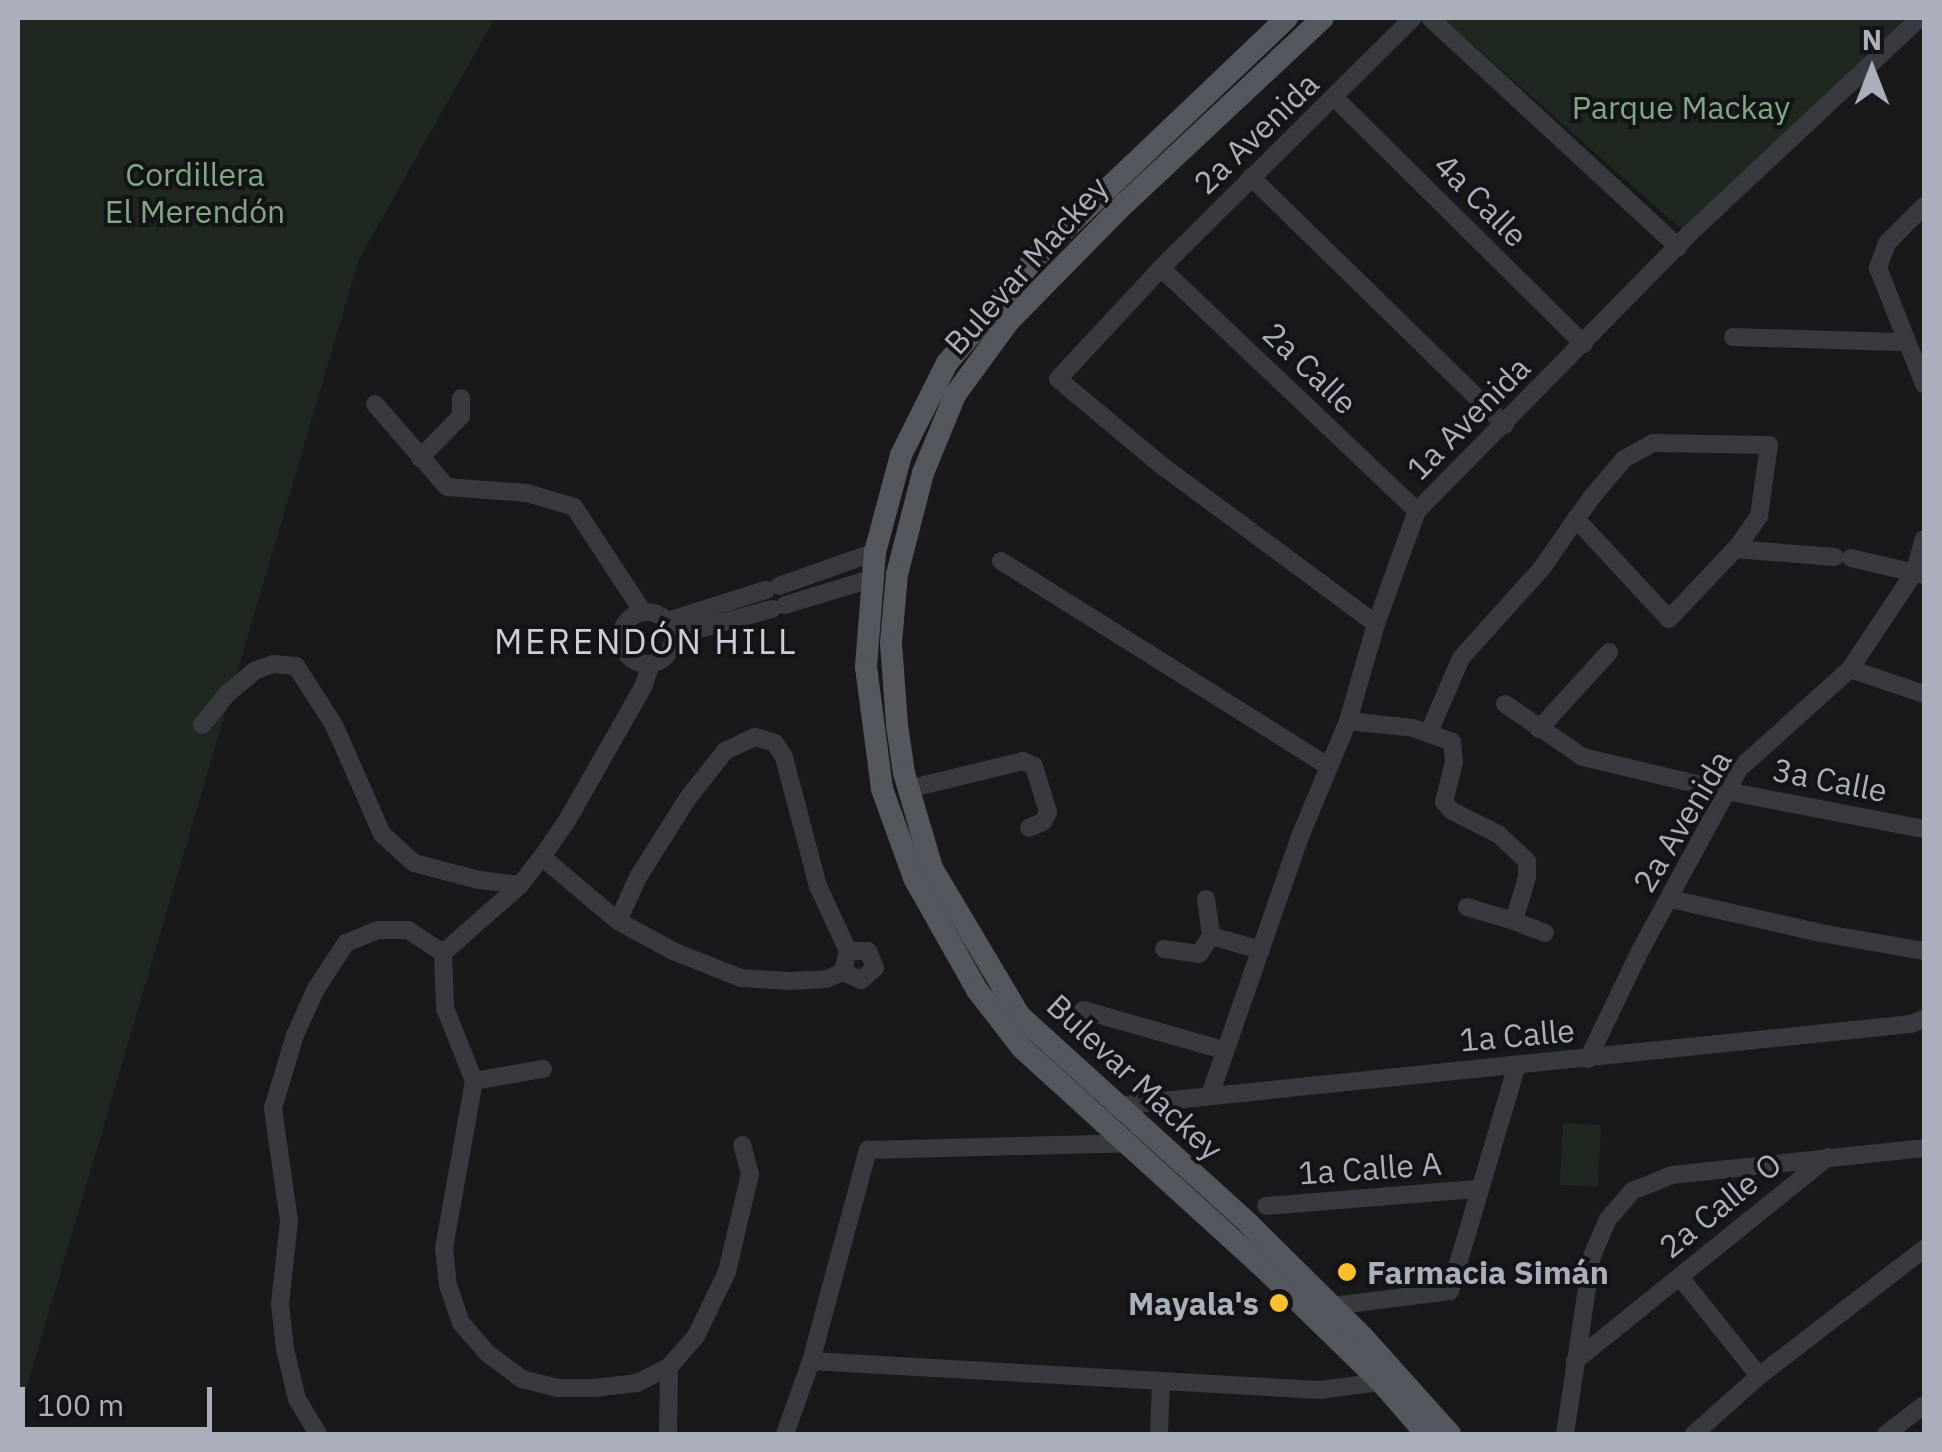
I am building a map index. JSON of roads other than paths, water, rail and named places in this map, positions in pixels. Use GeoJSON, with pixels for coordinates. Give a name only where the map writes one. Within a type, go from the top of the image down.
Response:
{"type":"FeatureCollection","features":[{"type":"Feature","properties":{"kind":"main road","name":"Bulevar Mackey"},"geometry":{"type":"LineString","coordinates":[[1287,18],[1036,257],[947,363],[901,456],[892,561],[891,643],[908,790],[932,868],[1020,1016],[1249,1224],[1332,1306],[1450,1434]]}},
{"type":"Feature","properties":{"kind":"main road","name":"Bulevar Mackey"},"geometry":{"type":"LineString","coordinates":[[892,561],[955,395],[974,365],[1009,322],[1124,204],[1324,18]]}},
{"type":"Feature","properties":{"kind":"main road"},"geometry":{"type":"LineString","coordinates":[[871,579],[892,561]]}},
{"type":"Feature","properties":{"kind":"main road","name":"Bulevar Mackey"},"geometry":{"type":"LineString","coordinates":[[871,579],[866,667],[880,772],[914,878],[977,990],[1022,1048],[1131,1143],[1381,1382],[1426,1434]]}},
{"type":"Feature","properties":{"kind":"street","name":"2a Avenida"},"geometry":{"type":"LineString","coordinates":[[1376,624],[1161,465],[1058,379],[1250,177],[1336,98],[1413,18]]}},
{"type":"Feature","properties":{"kind":"street"},"geometry":{"type":"LineString","coordinates":[[1430,18],[1678,247]]}},
{"type":"Feature","properties":{"kind":"street","name":"1a Avenida"},"geometry":{"type":"LineString","coordinates":[[1210,1095],[1223,1050],[1348,720],[1376,624],[1417,511],[1678,247],[1920,18]]}},
{"type":"Feature","properties":{"kind":"street","name":"4a Calle"},"geometry":{"type":"LineString","coordinates":[[1336,98],[1584,344]]}},
{"type":"Feature","properties":{"kind":"street"},"geometry":{"type":"LineString","coordinates":[[1250,177],[1505,425]]}},
{"type":"Feature","properties":{"kind":"street"},"geometry":{"type":"LineString","coordinates":[[1924,206],[1888,242],[1878,268],[1924,384]]}},
{"type":"Feature","properties":{"kind":"street","name":"2a Calle"},"geometry":{"type":"LineString","coordinates":[[1162,268],[1417,511]]}},
{"type":"Feature","properties":{"kind":"street"},"geometry":{"type":"LineString","coordinates":[[1734,336],[1906,342]]}},
{"type":"Feature","properties":{"kind":"street"},"geometry":{"type":"LineString","coordinates":[[420,458],[461,416],[461,398]]}},
{"type":"Feature","properties":{"kind":"street"},"geometry":{"type":"LineString","coordinates":[[376,404],[447,487],[527,493],[574,507],[643,612],[670,629],[779,607],[871,579]]}},
{"type":"Feature","properties":{"kind":"street"},"geometry":{"type":"LineString","coordinates":[[1429,732],[1460,658],[1542,568],[1576,519],[1624,459],[1653,442],[1769,445],[1759,516],[1736,549],[1669,618],[1576,519]]}},
{"type":"Feature","properties":{"kind":"street","name":"2a Avenida"},"geometry":{"type":"LineString","coordinates":[[1588,1059],[1640,951],[1739,769],[1850,669],[1920,574],[1924,539]]}},
{"type":"Feature","properties":{"kind":"street"},"geometry":{"type":"LineString","coordinates":[[1736,549],[1843,557],[1920,574]]}},
{"type":"Feature","properties":{"kind":"street"},"geometry":{"type":"LineString","coordinates":[[670,629],[773,588],[892,561]]}},
{"type":"Feature","properties":{"kind":"street"},"geometry":{"type":"LineString","coordinates":[[1000,561],[1328,766]]}},
{"type":"Feature","properties":{"kind":"street"},"geometry":{"type":"LineString","coordinates":[[643,612],[628,620],[621,644],[630,658],[651,664]]}},
{"type":"Feature","properties":{"kind":"street"},"geometry":{"type":"LineString","coordinates":[[443,953],[520,885],[542,857],[643,687],[651,664],[669,653],[670,629]]}},
{"type":"Feature","properties":{"kind":"street"},"geometry":{"type":"LineString","coordinates":[[1539,729],[1609,652]]}},
{"type":"Feature","properties":{"kind":"street"},"geometry":{"type":"LineString","coordinates":[[202,725],[227,694],[254,672],[273,664],[296,666],[334,725],[382,834],[414,863],[479,880],[520,885]]}},
{"type":"Feature","properties":{"kind":"street"},"geometry":{"type":"LineString","coordinates":[[1850,669],[1924,694]]}},
{"type":"Feature","properties":{"kind":"street","name":"3a Calle"},"geometry":{"type":"LineString","coordinates":[[1505,704],[1584,757],[1726,791],[1924,829]]}},
{"type":"Feature","properties":{"kind":"street"},"geometry":{"type":"LineString","coordinates":[[1348,720],[1429,732],[1452,742],[1454,750],[1444,802],[1452,811],[1498,834],[1527,860],[1527,877],[1514,921]]}},
{"type":"Feature","properties":{"kind":"street"},"geometry":{"type":"LineString","coordinates":[[618,921],[638,877],[688,798],[725,751],[742,740],[766,737],[784,756],[818,886],[848,951],[843,972]]}},
{"type":"Feature","properties":{"kind":"street"},"geometry":{"type":"LineString","coordinates":[[908,790],[1023,761],[1034,766],[1048,812],[1043,822],[1028,828]]}},
{"type":"Feature","properties":{"kind":"street"},"geometry":{"type":"LineString","coordinates":[[542,857],[618,921],[672,951],[741,978],[808,980],[843,972],[861,980],[875,968],[868,951],[848,951]]}},
{"type":"Feature","properties":{"kind":"street"},"geometry":{"type":"LineString","coordinates":[[1164,949],[1199,954],[1211,936],[1206,899]]}},
{"type":"Feature","properties":{"kind":"street"},"geometry":{"type":"LineString","coordinates":[[1670,899],[1820,934],[1924,950]]}},
{"type":"Feature","properties":{"kind":"street"},"geometry":{"type":"LineString","coordinates":[[1467,907],[1545,934]]}},
{"type":"Feature","properties":{"kind":"street"},"geometry":{"type":"LineString","coordinates":[[318,1434],[298,1399],[285,1349],[280,1304],[289,1221],[274,1108],[295,1035],[316,988],[346,943],[378,930],[408,930],[443,953]]}},
{"type":"Feature","properties":{"kind":"street"},"geometry":{"type":"LineString","coordinates":[[1211,936],[1261,950]]}},
{"type":"Feature","properties":{"kind":"street"},"geometry":{"type":"LineString","coordinates":[[443,953],[446,1008],[474,1081],[444,1248],[448,1285],[461,1323],[488,1354],[522,1379],[559,1388],[637,1383],[669,1367],[696,1336],[727,1272],[750,1174],[742,1145]]}},
{"type":"Feature","properties":{"kind":"street"},"geometry":{"type":"LineString","coordinates":[[1083,1010],[1223,1050]]}},
{"type":"Feature","properties":{"kind":"street","name":"1a Calle"},"geometry":{"type":"LineString","coordinates":[[1115,1106],[1588,1059],[1911,1024],[1924,1019]]}},
{"type":"Feature","properties":{"kind":"street"},"geometry":{"type":"LineString","coordinates":[[1332,1306],[1450,1291],[1517,1065]]}},
{"type":"Feature","properties":{"kind":"street"},"geometry":{"type":"LineString","coordinates":[[474,1081],[543,1069]]}},
{"type":"Feature","properties":{"kind":"street"},"geometry":{"type":"LineString","coordinates":[[785,1434],[810,1361],[868,1150],[1131,1143]]}},
{"type":"Feature","properties":{"kind":"street","name":"2a Calle O"},"geometry":{"type":"LineString","coordinates":[[1575,1361],[1828,1156],[1924,1148]]}},
{"type":"Feature","properties":{"kind":"street"},"geometry":{"type":"LineString","coordinates":[[1565,1434],[1592,1256],[1608,1219],[1632,1191],[1672,1175],[1828,1156]]}},
{"type":"Feature","properties":{"kind":"street","name":"1a Calle A"},"geometry":{"type":"LineString","coordinates":[[1266,1206],[1479,1190]]}},
{"type":"Feature","properties":{"kind":"street"},"geometry":{"type":"LineString","coordinates":[[1694,1434],[1759,1376],[1924,1248]]}},
{"type":"Feature","properties":{"kind":"street"},"geometry":{"type":"LineString","coordinates":[[1680,1276],[1759,1376]]}},
{"type":"Feature","properties":{"kind":"street"},"geometry":{"type":"LineString","coordinates":[[810,1361],[1320,1390],[1381,1382]]}},
{"type":"Feature","properties":{"kind":"street"},"geometry":{"type":"LineString","coordinates":[[668,1434],[669,1367]]}},
{"type":"Feature","properties":{"kind":"street"},"geometry":{"type":"LineString","coordinates":[[1159,1434],[1161,1381]]}},
{"type":"Feature","properties":{"kind":"street"},"geometry":{"type":"LineString","coordinates":[[1886,1434],[1924,1406]]}},
{"type":"Feature","properties":{"kind":"place","name":"Farmacia Simán"},"geometry":{"type":"Point","coordinates":[1347,1272]}},
{"type":"Feature","properties":{"kind":"place","name":"Mayala's"},"geometry":{"type":"Point","coordinates":[1279,1303]}},
{"type":"Feature","properties":{"kind":"district","name":"MERENDÓN HILL"},"geometry":{"type":"Point","coordinates":[646,641]}},
{"type":"Feature","properties":{"kind":"park label","name":"Parque Mackay"},"geometry":{"type":"Point","coordinates":[1681,107]}},
{"type":"Feature","properties":{"kind":"park label","name":"Cordillera El Merendón"},"geometry":{"type":"Point","coordinates":[195,194]}}]}
